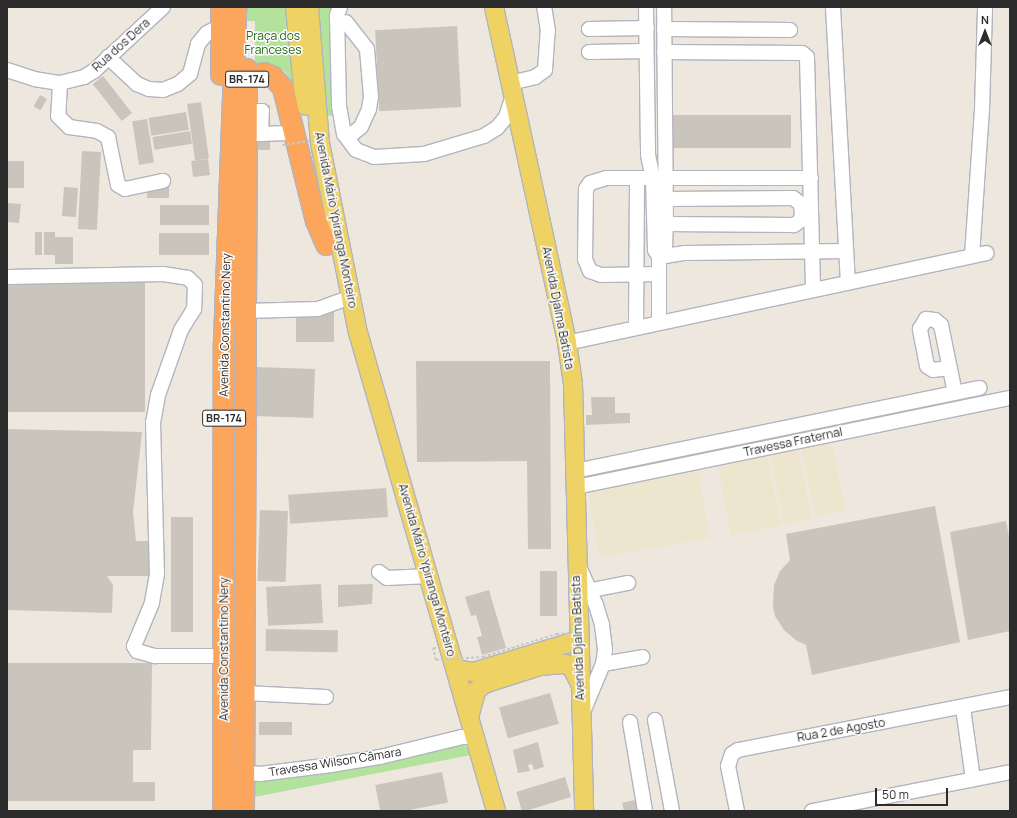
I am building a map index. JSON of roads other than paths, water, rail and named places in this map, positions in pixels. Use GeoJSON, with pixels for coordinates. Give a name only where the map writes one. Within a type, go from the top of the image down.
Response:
{"type":"FeatureCollection","features":[{"type":"Feature","properties":{"kind":"highway","name":"Avenida Constantino Nery"},"geometry":{"type":"LineString","coordinates":[[235,16],[247,79],[246,111],[253,134],[246,311],[244,811]]}},
{"type":"Feature","properties":{"kind":"highway","name":"Avenida Constantino Nery"},"geometry":{"type":"LineString","coordinates":[[223,811],[227,210],[235,16]]}},
{"type":"Feature","properties":{"kind":"highway"},"geometry":{"type":"LineString","coordinates":[[247,79],[264,73],[278,80],[283,88],[288,139],[316,221],[326,245]]}},
{"type":"Feature","properties":{"kind":"main road","name":"Avenida Mário Ypiranga Monteiro"},"geometry":{"type":"LineString","coordinates":[[295,7],[312,164],[326,245],[348,298]]}},
{"type":"Feature","properties":{"kind":"main road","name":"Avenida Mário Ypiranga Monteiro"},"geometry":{"type":"LineString","coordinates":[[309,7],[317,111],[326,177],[348,298],[470,716],[496,811]]}},
{"type":"Feature","properties":{"kind":"main road","name":"Avenida Djalma Batista"},"geometry":{"type":"LineString","coordinates":[[494,7],[567,343],[573,384],[576,479],[576,561],[583,636],[579,682],[584,811]]}},
{"type":"Feature","properties":{"kind":"main road"},"geometry":{"type":"LineString","coordinates":[[456,669],[474,672],[583,636]]}},
{"type":"Feature","properties":{"kind":"main road"},"geometry":{"type":"LineString","coordinates":[[470,716],[476,691],[484,684],[540,666],[565,664],[572,668],[579,682]]}},
{"type":"Feature","properties":{"kind":"street","name":"Rua dos Dera"},"geometry":{"type":"LineString","coordinates":[[7,70],[60,82],[84,77],[163,7]]}},
{"type":"Feature","properties":{"kind":"street"},"geometry":{"type":"LineString","coordinates":[[340,7],[337,15],[339,106],[344,134],[356,150],[374,157],[424,154],[484,136],[498,128],[506,117],[511,90],[535,78],[545,70],[548,31],[544,7]]}},
{"type":"Feature","properties":{"kind":"street"},"geometry":{"type":"LineString","coordinates":[[646,7],[647,28],[645,51],[648,155],[659,178],[666,199],[665,249],[659,257]]}},
{"type":"Feature","properties":{"kind":"street"},"geometry":{"type":"LineString","coordinates":[[659,322],[659,257],[655,250],[665,99],[664,7]]}},
{"type":"Feature","properties":{"kind":"street"},"geometry":{"type":"LineString","coordinates":[[833,7],[848,282]]}},
{"type":"Feature","properties":{"kind":"street"},"geometry":{"type":"LineString","coordinates":[[972,256],[982,110],[985,7]]}},
{"type":"Feature","properties":{"kind":"street"},"geometry":{"type":"LineString","coordinates":[[108,57],[142,87],[163,90],[178,84],[190,74],[198,44],[207,33],[235,16]]}},
{"type":"Feature","properties":{"kind":"street"},"geometry":{"type":"LineString","coordinates":[[344,134],[352,134],[361,127],[369,109],[371,97],[366,49],[346,22]]}},
{"type":"Feature","properties":{"kind":"street"},"geometry":{"type":"LineString","coordinates":[[589,29],[647,28]]}},
{"type":"Feature","properties":{"kind":"street"},"geometry":{"type":"LineString","coordinates":[[664,29],[790,30]]}},
{"type":"Feature","properties":{"kind":"street"},"geometry":{"type":"LineString","coordinates":[[589,52],[645,51]]}},
{"type":"Feature","properties":{"kind":"street"},"geometry":{"type":"LineString","coordinates":[[664,52],[802,53],[807,57],[813,289]]}},
{"type":"Feature","properties":{"kind":"street"},"geometry":{"type":"LineString","coordinates":[[60,82],[58,116],[69,127],[97,131],[108,137],[118,185],[124,189],[163,181]]}},
{"type":"Feature","properties":{"kind":"street"},"geometry":{"type":"LineString","coordinates":[[646,99],[665,99]]}},
{"type":"Feature","properties":{"kind":"street"},"geometry":{"type":"LineString","coordinates":[[253,134],[288,139]]}},
{"type":"Feature","properties":{"kind":"street"},"geometry":{"type":"LineString","coordinates":[[659,274],[601,275],[590,271],[584,259],[586,189],[590,183],[606,178],[811,178]]}},
{"type":"Feature","properties":{"kind":"street"},"geometry":{"type":"LineString","coordinates":[[636,327],[638,274],[637,178]]}},
{"type":"Feature","properties":{"kind":"street"},"geometry":{"type":"LineString","coordinates":[[666,199],[793,198],[800,203],[802,212],[801,220],[794,225],[666,224]]}},
{"type":"Feature","properties":{"kind":"street"},"geometry":{"type":"LineString","coordinates":[[659,257],[685,253],[846,251]]}},
{"type":"Feature","properties":{"kind":"street"},"geometry":{"type":"LineString","coordinates":[[567,343],[659,322],[986,253]]}},
{"type":"Feature","properties":{"kind":"street"},"geometry":{"type":"LineString","coordinates":[[7,277],[163,274],[188,278],[195,285],[194,309],[180,330],[158,395],[153,422],[157,574],[152,602],[134,646],[137,651],[155,656],[224,656]]}},
{"type":"Feature","properties":{"kind":"street"},"geometry":{"type":"LineString","coordinates":[[246,311],[318,309],[348,298]]}},
{"type":"Feature","properties":{"kind":"street"},"geometry":{"type":"LineString","coordinates":[[949,368],[955,393]]}},
{"type":"Feature","properties":{"kind":"street"},"geometry":{"type":"LineString","coordinates":[[576,479],[980,388]]}},
{"type":"Feature","properties":{"kind":"street","name":"Travessa Fraternal"},"geometry":{"type":"LineString","coordinates":[[576,479],[1010,398]]}},
{"type":"Feature","properties":{"kind":"street","name":"Avenida Djalma Batista"},"geometry":{"type":"LineString","coordinates":[[576,561],[592,590],[602,625],[605,650],[603,664],[581,716]]}},
{"type":"Feature","properties":{"kind":"street"},"geometry":{"type":"LineString","coordinates":[[379,572],[387,578],[429,576]]}},
{"type":"Feature","properties":{"kind":"street"},"geometry":{"type":"LineString","coordinates":[[592,590],[628,583]]}},
{"type":"Feature","properties":{"kind":"street"},"geometry":{"type":"LineString","coordinates":[[603,664],[642,657]]}},
{"type":"Feature","properties":{"kind":"street"},"geometry":{"type":"LineString","coordinates":[[245,694],[326,697]]}},
{"type":"Feature","properties":{"kind":"street","name":"Rua 2 de Agosto"},"geometry":{"type":"LineString","coordinates":[[737,811],[728,766],[732,754],[738,750],[963,708],[1010,697]]}},
{"type":"Feature","properties":{"kind":"street"},"geometry":{"type":"LineString","coordinates":[[963,708],[973,779]]}},
{"type":"Feature","properties":{"kind":"street"},"geometry":{"type":"LineString","coordinates":[[655,720],[672,811]]}},
{"type":"Feature","properties":{"kind":"street"},"geometry":{"type":"LineString","coordinates":[[630,722],[645,811]]}},
{"type":"Feature","properties":{"kind":"street","name":"Travessa Wilson Câmara"},"geometry":{"type":"LineString","coordinates":[[245,766],[250,773],[260,774],[380,757],[462,737],[476,737]]}},
{"type":"Feature","properties":{"kind":"street"},"geometry":{"type":"LineString","coordinates":[[812,811],[1010,772]]}},
{"type":"Feature","properties":{"kind":"park label","name":"Praça dos Franceses"},"geometry":{"type":"Point","coordinates":[273,43]}}]}
